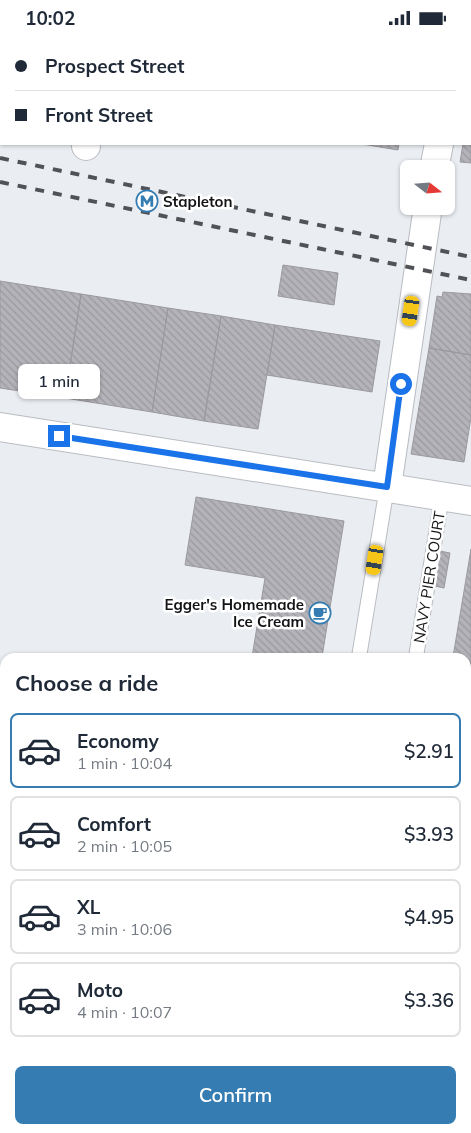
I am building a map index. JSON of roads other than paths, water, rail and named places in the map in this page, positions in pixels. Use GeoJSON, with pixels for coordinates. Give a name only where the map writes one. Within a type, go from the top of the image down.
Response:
{"type":"FeatureCollection","features":[{"type":"Feature","properties":{"kind":"street"},"geometry":{"type":"LineString","coordinates":[[436,160],[439,145]]}},
{"type":"Feature","properties":{"kind":"street"},"geometry":{"type":"LineString","coordinates":[[387,487],[427,215]]}},
{"type":"Feature","properties":{"kind":"street"},"geometry":{"type":"LineString","coordinates":[[0,427],[471,501]]}},
{"type":"Feature","properties":{"kind":"lane"},"geometry":{"type":"LineString","coordinates":[[360,653],[387,487]]}},
{"type":"Feature","properties":{"kind":"lane","name":"NAVY PIER COURT"},"geometry":{"type":"LineString","coordinates":[[417,653],[442,497]]}},
{"type":"Feature","properties":{"kind":"railway"},"geometry":{"type":"LineString","coordinates":[[0,158],[471,257]]}},
{"type":"Feature","properties":{"kind":"railway"},"geometry":{"type":"LineString","coordinates":[[0,182],[471,280]]}},
{"type":"Feature","properties":{"kind":"place","name":"Stapleton"},"geometry":{"type":"Point","coordinates":[147,201]}},
{"type":"Feature","properties":{"kind":"place","name":"Egger's Homemade Ice Cream"},"geometry":{"type":"Point","coordinates":[320,613]}}]}
